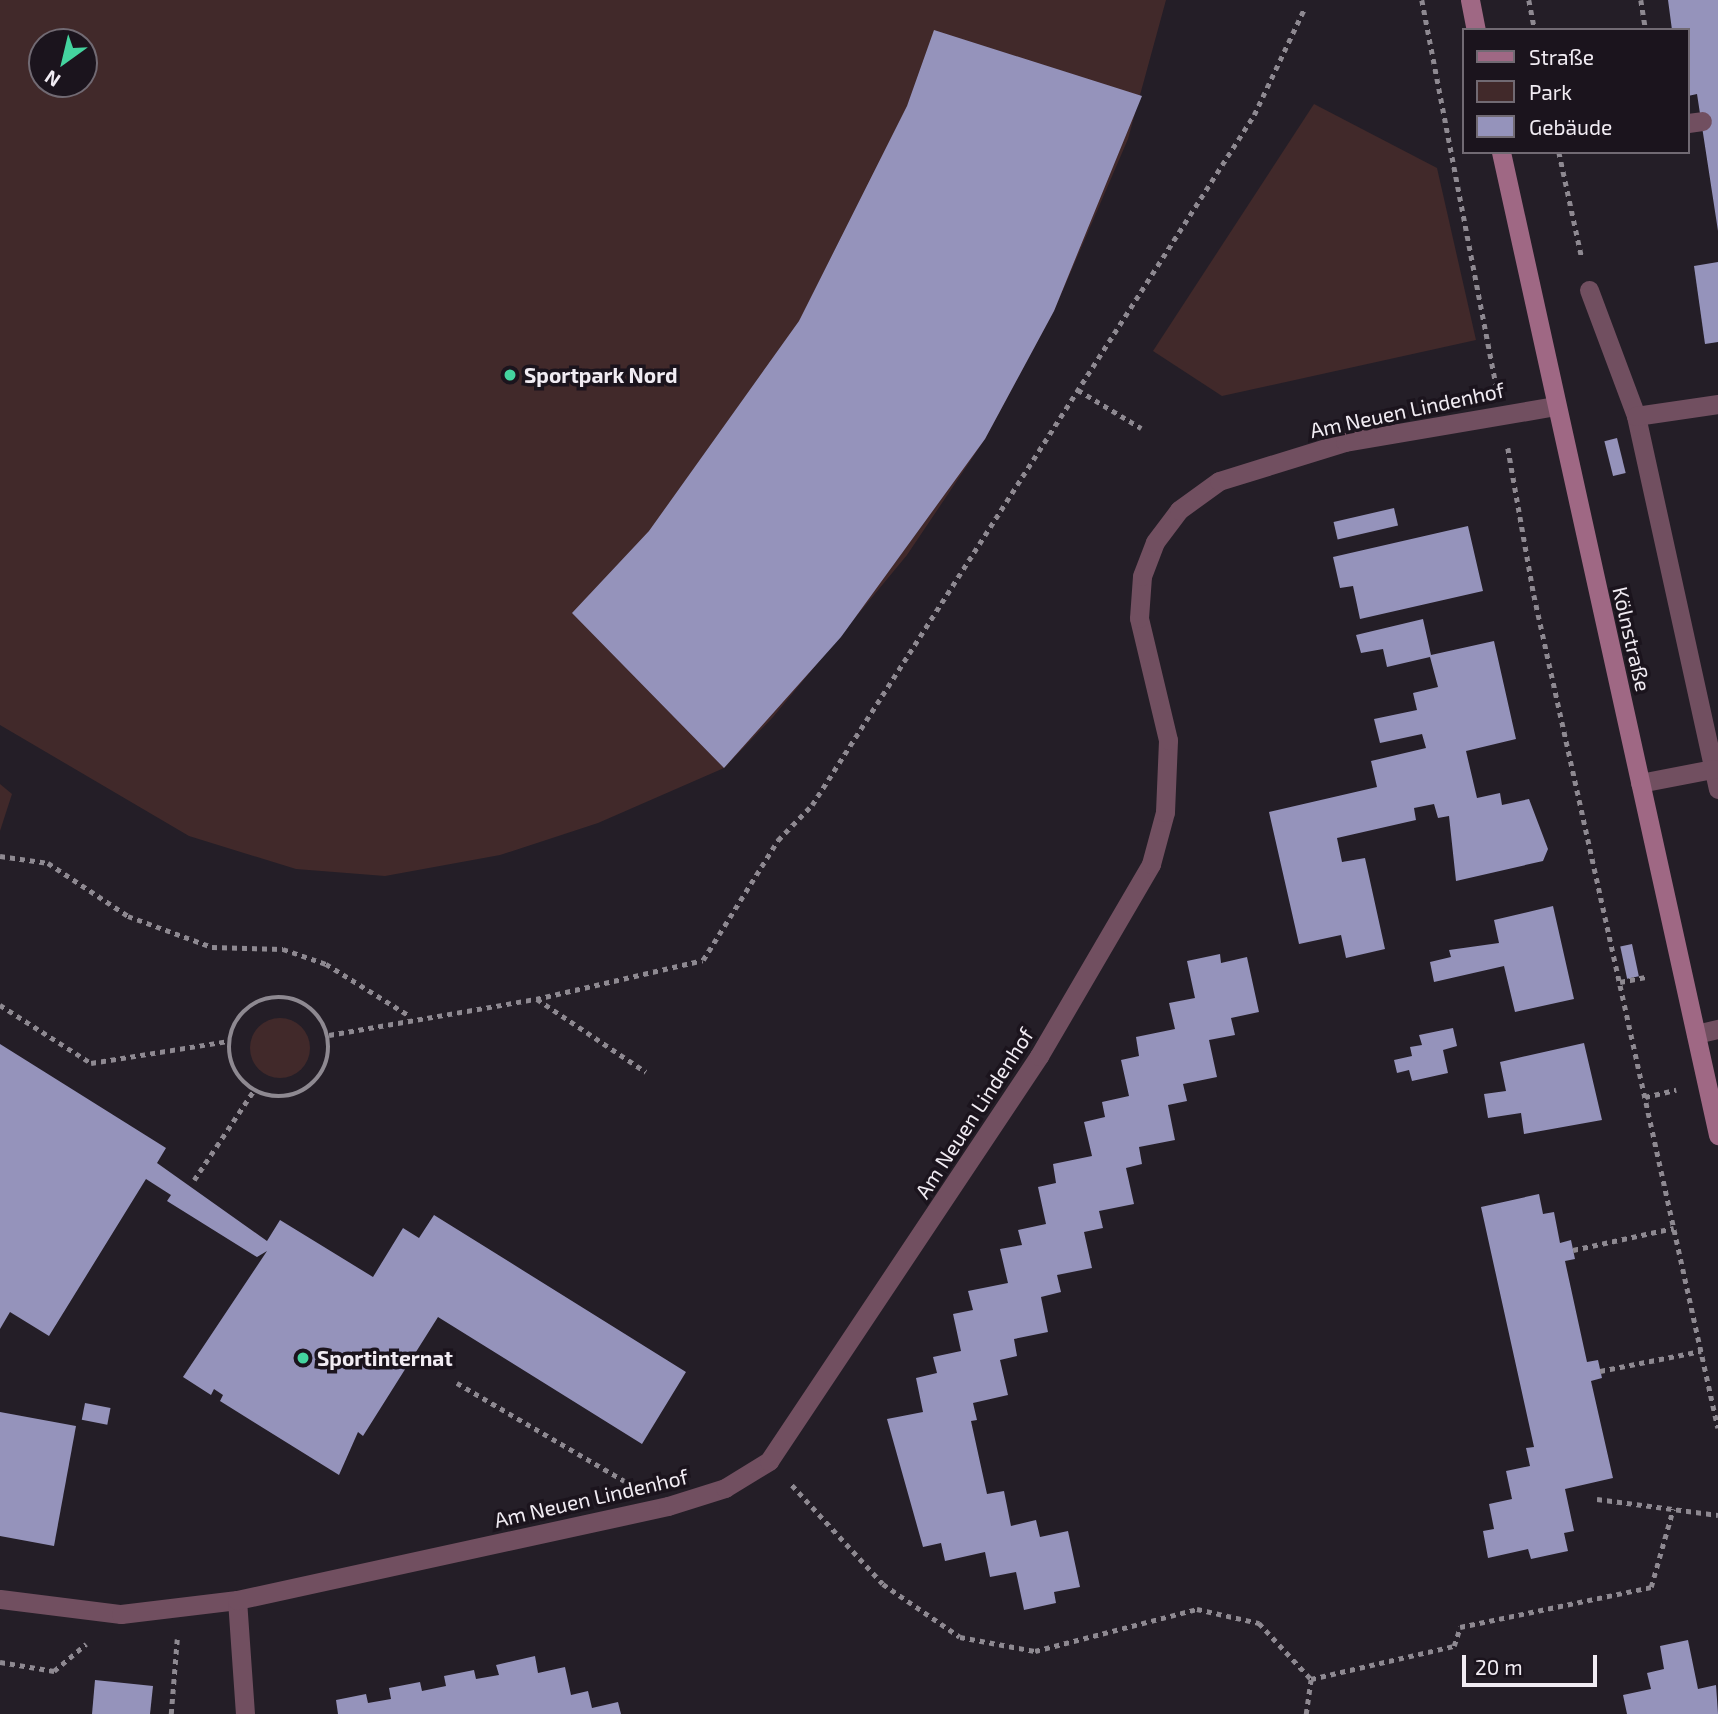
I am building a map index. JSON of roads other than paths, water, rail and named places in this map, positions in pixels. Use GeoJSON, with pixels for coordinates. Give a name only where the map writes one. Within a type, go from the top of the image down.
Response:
{"type":"FeatureCollection","features":[{"type":"Feature","properties":{"kind":"main road"},"geometry":{"type":"LineString","coordinates":[[1470,0],[1476,28]]}},
{"type":"Feature","properties":{"kind":"main road","name":"Kölnstraße"},"geometry":{"type":"LineString","coordinates":[[1501,154],[1718,1135]]}},
{"type":"Feature","properties":{"kind":"street"},"geometry":{"type":"LineString","coordinates":[[1589,290],[1636,416],[1718,789]]}},
{"type":"Feature","properties":{"kind":"street"},"geometry":{"type":"LineString","coordinates":[[1636,416],[1718,404]]}},
{"type":"Feature","properties":{"kind":"street","name":"Am Neuen Lindenhof"},"geometry":{"type":"LineString","coordinates":[[0,1599],[121,1614],[237,1600],[668,1507],[725,1488],[769,1461],[820,1390],[1099,961],[1151,864],[1165,811],[1168,740],[1139,618],[1142,576],[1155,542],[1179,510],[1219,481],[1345,442],[1502,413],[1556,406]]}},
{"type":"Feature","properties":{"kind":"street"},"geometry":{"type":"LineString","coordinates":[[1640,782],[1713,769]]}},
{"type":"Feature","properties":{"kind":"street"},"geometry":{"type":"LineString","coordinates":[[1696,1034],[1718,1028]]}},
{"type":"Feature","properties":{"kind":"street"},"geometry":{"type":"LineString","coordinates":[[237,1600],[245,1714]]}},
{"type":"Feature","properties":{"kind":"place","name":"Sportpark Nord"},"geometry":{"type":"Point","coordinates":[510,375]}},
{"type":"Feature","properties":{"kind":"place","name":"Sportinternat"},"geometry":{"type":"Point","coordinates":[303,1358]}}]}
